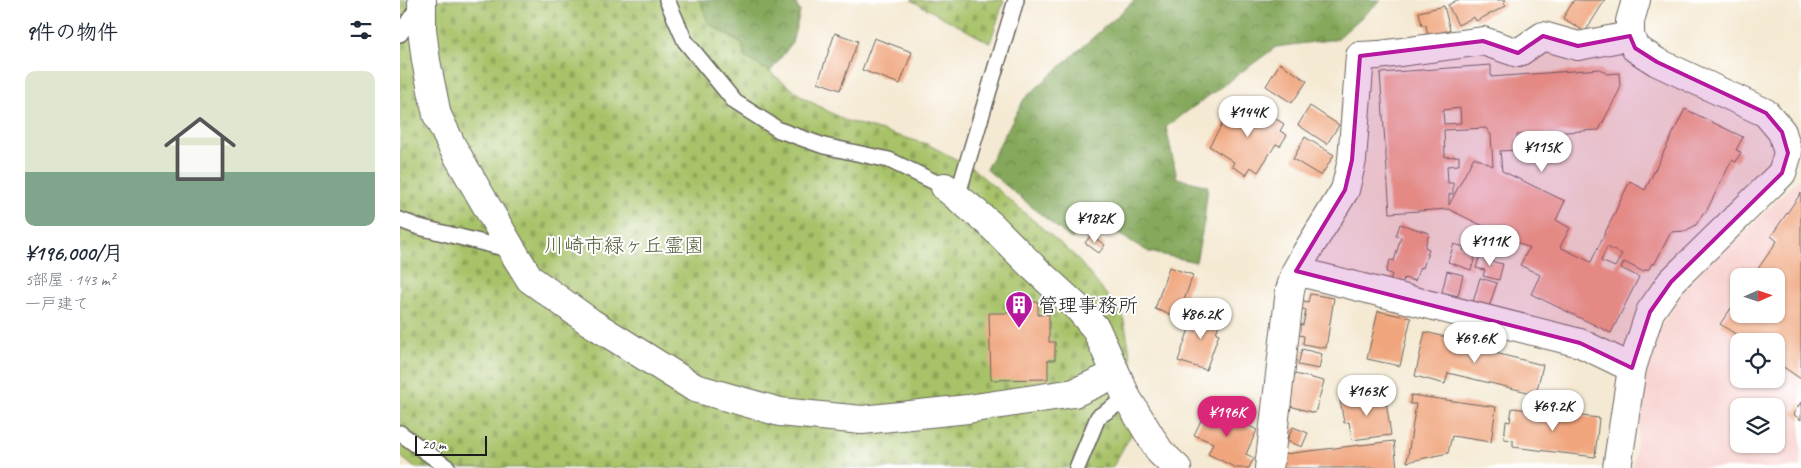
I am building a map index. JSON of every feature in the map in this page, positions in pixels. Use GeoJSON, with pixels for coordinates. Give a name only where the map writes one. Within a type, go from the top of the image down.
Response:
{"type":"FeatureCollection","features":[{"type":"Feature","properties":{"kind":"street"},"geometry":{"type":"LineString","coordinates":[[1618,468],[1632,368],[1650,312],[1672,282],[1782,173],[1788,153],[1782,132],[1766,113],[1657,62],[1635,48],[1630,36],[1630,21],[1636,0]]}},
{"type":"Feature","properties":{"kind":"street"},"geometry":{"type":"LineString","coordinates":[[422,1],[422,29],[426,61],[437,115],[452,146],[530,279],[590,322],[695,388],[780,412],[862,420],[968,409],[1122,386]]}},
{"type":"Feature","properties":{"kind":"street"},"geometry":{"type":"LineString","coordinates":[[1269,468],[1290,290],[1296,271],[1345,190],[1352,160],[1360,56],[1483,41],[1518,53],[1542,36],[1578,46],[1630,36]]}},
{"type":"Feature","properties":{"kind":"street"},"geometry":{"type":"LineString","coordinates":[[951,192],[990,224],[1080,310],[1096,329],[1122,386],[1160,452],[1177,468]]}},
{"type":"Feature","properties":{"kind":"street"},"geometry":{"type":"LineString","coordinates":[[1296,271],[1580,343],[1632,368]]}},
{"type":"Feature","properties":{"kind":"lane"},"geometry":{"type":"LineString","coordinates":[[667,0],[685,41],[735,102],[779,130],[824,146],[889,160],[951,192],[1016,0]]}},
{"type":"Feature","properties":{"kind":"lane"},"geometry":{"type":"LineString","coordinates":[[400,34],[422,1]]}},
{"type":"Feature","properties":{"kind":"lane"},"geometry":{"type":"LineString","coordinates":[[400,220],[419,227],[512,250]]}},
{"type":"Feature","properties":{"kind":"lane"},"geometry":{"type":"LineString","coordinates":[[1077,468],[1098,417],[1122,386]]}},
{"type":"Feature","properties":{"kind":"lane"},"geometry":{"type":"LineString","coordinates":[[400,433],[448,468]]}},
{"type":"Feature","properties":{"kind":"highlighted area"},"geometry":{"type":"Polygon","coordinates":[[[1543,36],[1578,46],[1630,36],[1635,48],[1657,62],[1766,113],[1782,132],[1788,153],[1782,173],[1671,282],[1650,312],[1632,368],[1580,343],[1296,271],[1345,190],[1352,160],[1360,56],[1483,41],[1518,53],[1543,36]]]}},
{"type":"Feature","properties":{"kind":"shaded area"},"geometry":{"type":"Polygon","coordinates":[[[1801,177],[1801,468],[1633,468],[1647,369],[1659,330],[1683,291],[1707,261],[1746,231],[1801,177]]]}},
{"type":"Feature","properties":{"kind":"green space","name":"川崎市緑ヶ丘霊園"},"geometry":{"type":"Polygon","coordinates":[[[400,0],[700,0],[708,23],[743,45],[744,57],[770,72],[804,98],[844,120],[927,144],[971,167],[1075,256],[1123,315],[1142,416],[1112,468],[415,468],[400,456],[400,0]]]}},
{"type":"Feature","properties":{"kind":"green space"},"geometry":{"type":"Polygon","coordinates":[[[700,0],[794,0],[800,12],[792,43],[770,72],[744,57],[743,44],[708,23],[700,0]]]}},
{"type":"Feature","properties":{"kind":"green space"},"geometry":{"type":"Polygon","coordinates":[[[911,0],[1004,0],[990,43],[911,0]]]}},
{"type":"Feature","properties":{"kind":"green space"},"geometry":{"type":"Polygon","coordinates":[[[1135,0],[1381,0],[1337,39],[1276,47],[1166,127],[1177,178],[1208,186],[1204,222],[1196,262],[1149,252],[1096,221],[1071,239],[986,169],[1024,99],[1135,0]]]}},
{"type":"Feature","properties":{"kind":"building"},"geometry":{"type":"Polygon","coordinates":[[[1457,0],[1506,0],[1503,1],[1506,6],[1476,21],[1474,17],[1458,25],[1448,5],[1457,0]]]}},
{"type":"Feature","properties":{"kind":"building"},"geometry":{"type":"Polygon","coordinates":[[[1574,0],[1605,0],[1585,32],[1563,18],[1574,0]]]}},
{"type":"Feature","properties":{"kind":"building"},"geometry":{"type":"Polygon","coordinates":[[[1444,6],[1450,30],[1428,36],[1426,25],[1422,25],[1419,12],[1444,6]]]}},
{"type":"Feature","properties":{"kind":"building"},"geometry":{"type":"Polygon","coordinates":[[[835,33],[858,41],[840,90],[818,82],[835,33]]]}},
{"type":"Feature","properties":{"kind":"building"},"geometry":{"type":"Polygon","coordinates":[[[874,38],[912,52],[900,84],[862,70],[874,38]]]}},
{"type":"Feature","properties":{"kind":"building"},"geometry":{"type":"Polygon","coordinates":[[[1280,63],[1307,81],[1292,103],[1266,86],[1280,63]]]}},
{"type":"Feature","properties":{"kind":"building"},"geometry":{"type":"Polygon","coordinates":[[[1491,65],[1491,77],[1600,69],[1607,74],[1619,73],[1620,89],[1599,130],[1517,135],[1518,150],[1500,151],[1502,171],[1565,201],[1556,220],[1570,228],[1560,247],[1591,262],[1630,181],[1645,190],[1685,109],[1743,137],[1736,150],[1741,152],[1736,162],[1732,160],[1705,214],[1703,213],[1696,225],[1685,231],[1671,232],[1654,265],[1652,263],[1649,269],[1642,271],[1624,262],[1621,268],[1639,277],[1611,333],[1531,294],[1540,275],[1520,265],[1529,248],[1448,209],[1390,213],[1380,73],[1491,65]],[[1460,108],[1443,110],[1444,124],[1461,123],[1460,108]],[[1486,128],[1444,130],[1445,157],[1459,156],[1459,165],[1447,166],[1448,183],[1453,183],[1453,194],[1449,194],[1449,205],[1474,157],[1493,166],[1491,135],[1486,128]],[[1607,247],[1601,261],[1615,267],[1622,254],[1607,247]]]}},
{"type":"Feature","properties":{"kind":"building"},"geometry":{"type":"Polygon","coordinates":[[[1237,101],[1254,112],[1257,107],[1284,124],[1280,131],[1287,135],[1280,146],[1276,144],[1258,172],[1251,167],[1246,175],[1232,166],[1234,162],[1209,146],[1237,101]]]}},
{"type":"Feature","properties":{"kind":"building"},"geometry":{"type":"Polygon","coordinates":[[[1310,106],[1339,125],[1327,144],[1298,125],[1310,106]]]}},
{"type":"Feature","properties":{"kind":"building"},"geometry":{"type":"Polygon","coordinates":[[[1305,137],[1334,155],[1321,176],[1293,159],[1305,137]]]}},
{"type":"Feature","properties":{"kind":"building"},"geometry":{"type":"Polygon","coordinates":[[[1801,193],[1801,379],[1785,368],[1785,333],[1734,333],[1720,324],[1730,310],[1730,323],[1785,323],[1785,268],[1758,268],[1777,241],[1771,236],[1801,193]]]}},
{"type":"Feature","properties":{"kind":"building"},"geometry":{"type":"Polygon","coordinates":[[[1400,224],[1429,233],[1425,247],[1429,249],[1423,268],[1420,267],[1415,281],[1404,278],[1402,284],[1390,280],[1392,274],[1386,272],[1390,260],[1394,261],[1401,237],[1396,236],[1400,224]]]}},
{"type":"Feature","properties":{"kind":"building"},"geometry":{"type":"Polygon","coordinates":[[[1091,235],[1105,245],[1099,253],[1085,243],[1091,235]]]}},
{"type":"Feature","properties":{"kind":"building"},"geometry":{"type":"Polygon","coordinates":[[[1454,244],[1464,247],[1463,250],[1476,254],[1471,270],[1448,262],[1454,244]]]}},
{"type":"Feature","properties":{"kind":"building"},"geometry":{"type":"Polygon","coordinates":[[[1480,254],[1490,257],[1489,261],[1503,264],[1499,280],[1483,276],[1485,270],[1476,268],[1480,254]]]}},
{"type":"Feature","properties":{"kind":"building"},"geometry":{"type":"Polygon","coordinates":[[[1169,267],[1193,275],[1178,317],[1155,309],[1169,267]]]}},
{"type":"Feature","properties":{"kind":"building"},"geometry":{"type":"Polygon","coordinates":[[[1447,271],[1463,275],[1458,296],[1442,292],[1447,271]]]}},
{"type":"Feature","properties":{"kind":"building"},"geometry":{"type":"Polygon","coordinates":[[[1480,278],[1497,283],[1489,307],[1473,302],[1480,278]]]}},
{"type":"Feature","properties":{"kind":"building"},"geometry":{"type":"Polygon","coordinates":[[[1310,294],[1334,298],[1326,348],[1303,344],[1304,336],[1295,334],[1297,324],[1303,325],[1306,310],[1299,308],[1300,300],[1308,302],[1310,294]]]}},
{"type":"Feature","properties":{"kind":"building","name":"管理事務所"},"geometry":{"type":"Polygon","coordinates":[[[1009,302],[1038,302],[1038,315],[1049,314],[1049,342],[1055,342],[1055,360],[1048,360],[1048,379],[991,380],[989,313],[1009,313],[1009,302]]]}},
{"type":"Feature","properties":{"kind":"building"},"geometry":{"type":"Polygon","coordinates":[[[1200,308],[1222,316],[1216,333],[1219,334],[1206,370],[1178,361],[1190,326],[1194,327],[1200,308]]]}},
{"type":"Feature","properties":{"kind":"building"},"geometry":{"type":"Polygon","coordinates":[[[1378,311],[1411,318],[1400,366],[1367,359],[1378,311]]]}},
{"type":"Feature","properties":{"kind":"building"},"geometry":{"type":"Polygon","coordinates":[[[1425,332],[1454,339],[1453,343],[1467,346],[1469,336],[1494,342],[1491,352],[1543,365],[1536,394],[1448,373],[1445,384],[1415,376],[1425,332]]]}},
{"type":"Feature","properties":{"kind":"building"},"geometry":{"type":"Polygon","coordinates":[[[1302,349],[1322,354],[1319,369],[1298,365],[1302,349]]]}},
{"type":"Feature","properties":{"kind":"building"},"geometry":{"type":"Polygon","coordinates":[[[1295,374],[1324,381],[1315,413],[1286,405],[1295,374]]]}},
{"type":"Feature","properties":{"kind":"building"},"geometry":{"type":"Polygon","coordinates":[[[1385,394],[1391,435],[1352,440],[1349,422],[1344,423],[1340,400],[1385,394]]]}},
{"type":"Feature","properties":{"kind":"building"},"geometry":{"type":"Polygon","coordinates":[[[1411,395],[1496,407],[1491,442],[1452,436],[1448,453],[1407,462],[1416,404],[1410,404],[1411,395]]]}},
{"type":"Feature","properties":{"kind":"building"},"geometry":{"type":"Polygon","coordinates":[[[1801,402],[1801,420],[1793,414],[1801,402]]]}},
{"type":"Feature","properties":{"kind":"building"},"geometry":{"type":"Polygon","coordinates":[[[1208,406],[1257,430],[1246,454],[1254,458],[1249,468],[1236,468],[1208,454],[1213,443],[1194,435],[1208,406]]]}},
{"type":"Feature","properties":{"kind":"building"},"geometry":{"type":"Polygon","coordinates":[[[1512,408],[1599,418],[1595,457],[1513,447],[1513,440],[1504,439],[1506,421],[1510,422],[1512,408]]]}},
{"type":"Feature","properties":{"kind":"building"},"geometry":{"type":"Polygon","coordinates":[[[1293,427],[1308,433],[1302,447],[1287,441],[1293,427]]]}},
{"type":"Feature","properties":{"kind":"building"},"geometry":{"type":"Polygon","coordinates":[[[1394,441],[1397,468],[1280,468],[1280,465],[1285,464],[1284,454],[1394,441]]]}},
{"type":"Feature","properties":{"kind":"place","name":"管理事務所"},"geometry":{"type":"Point","coordinates":[1019,329]}}]}
